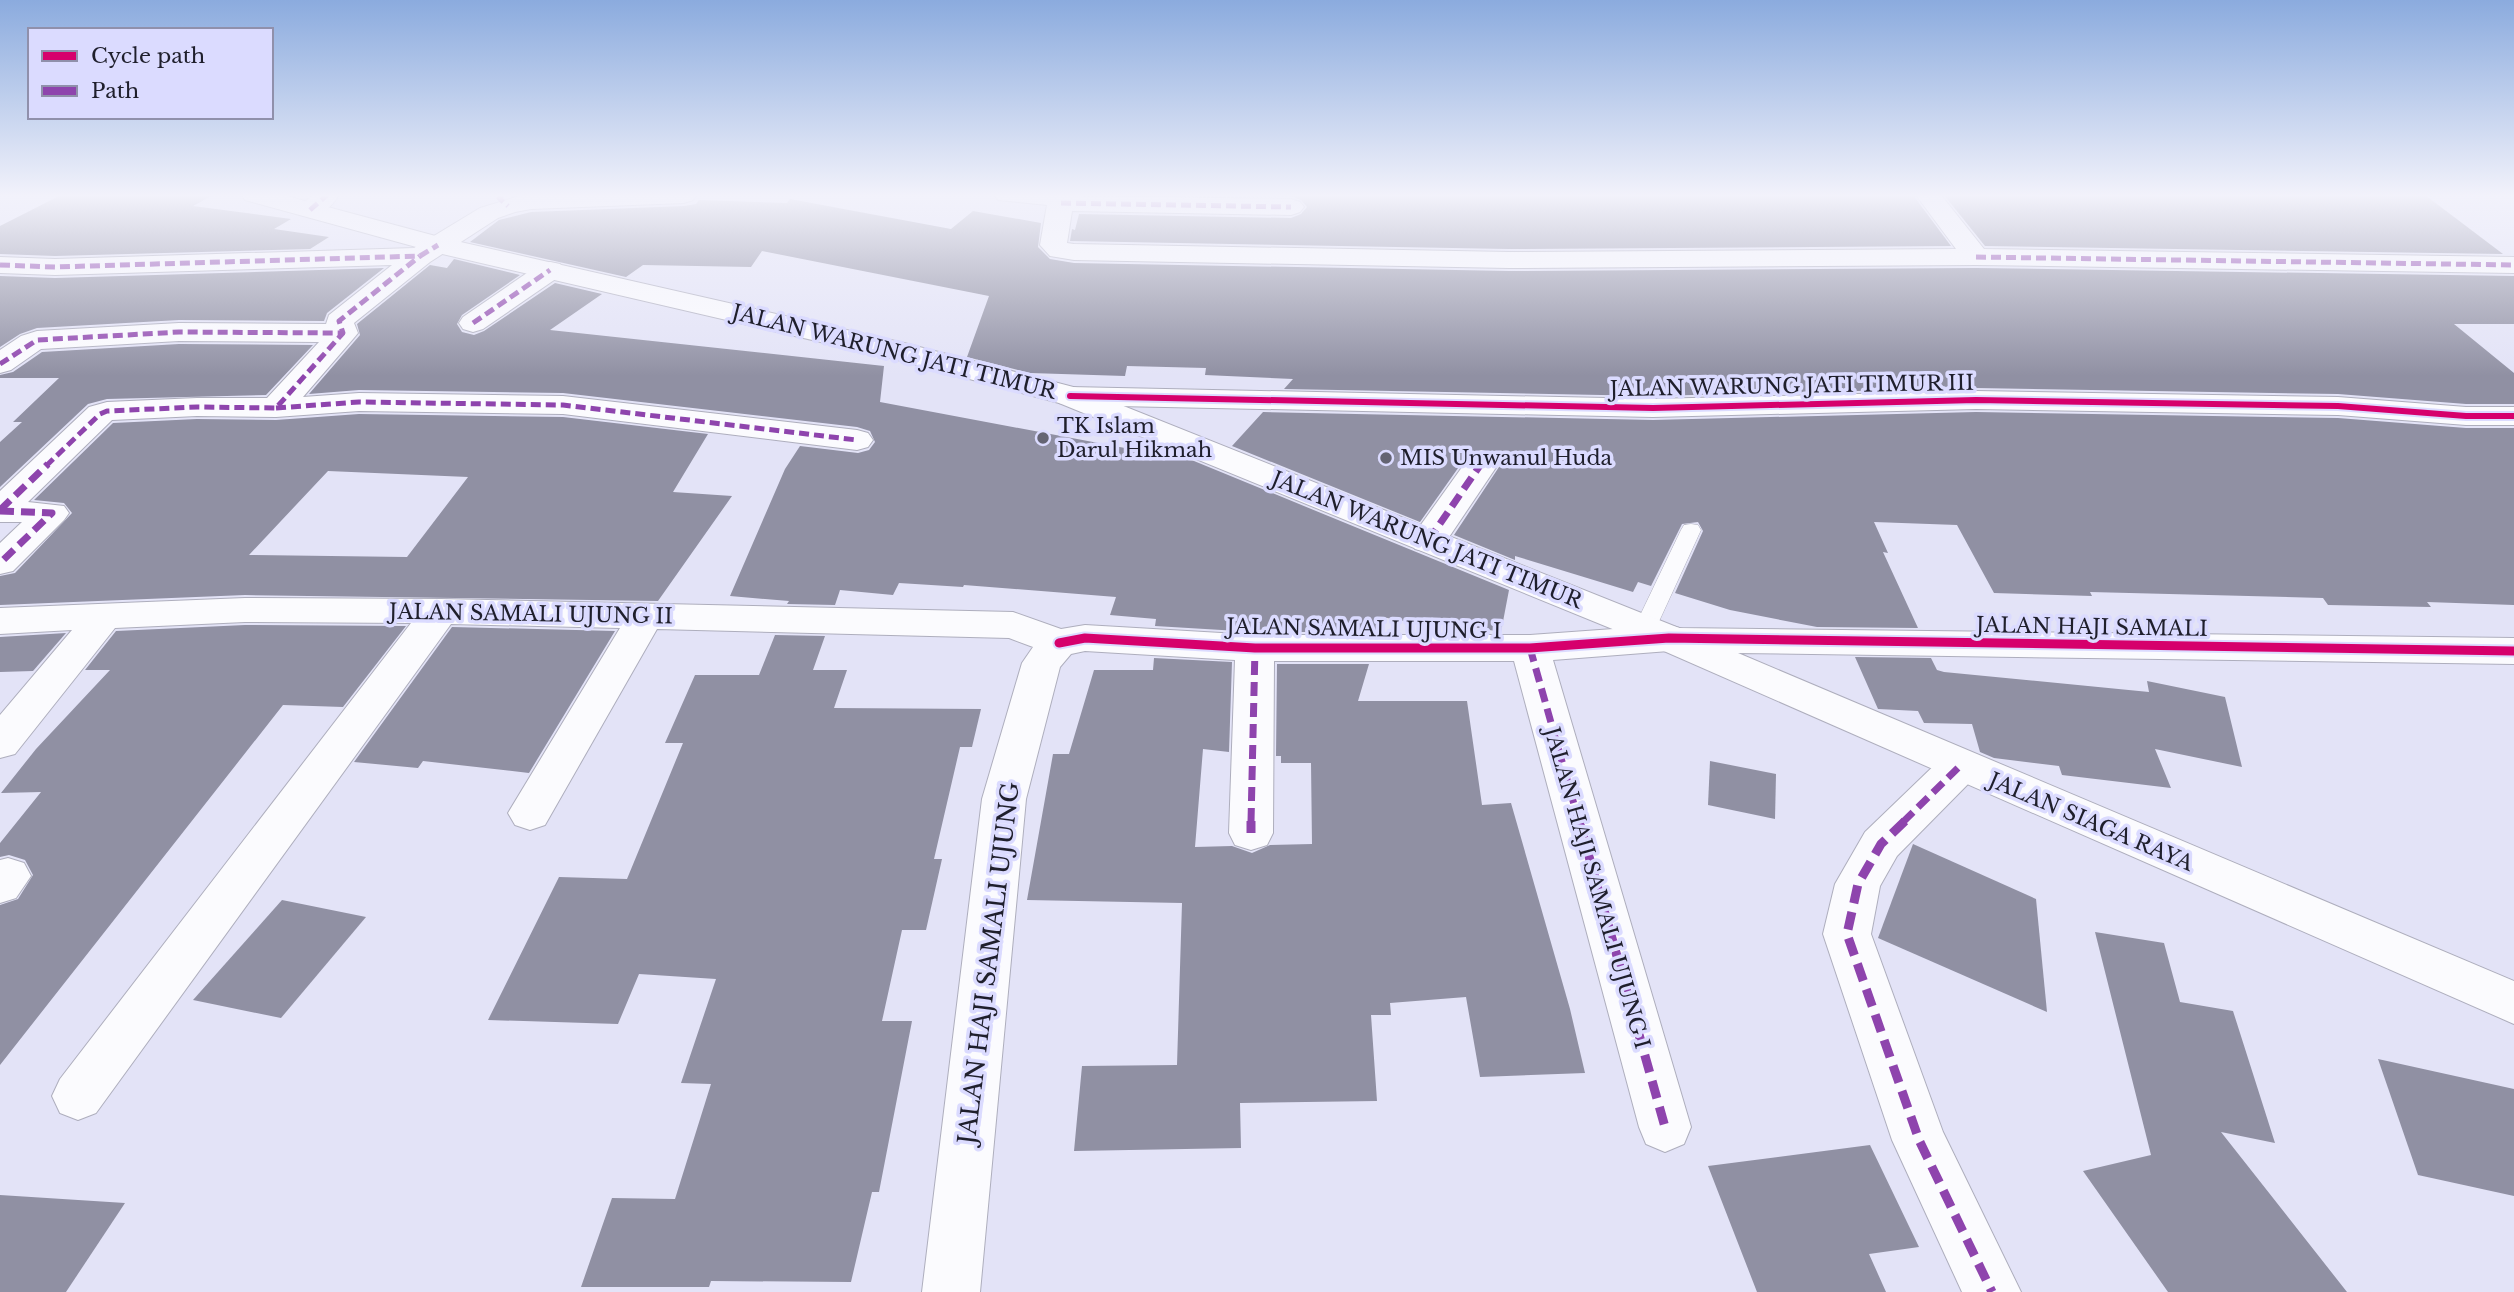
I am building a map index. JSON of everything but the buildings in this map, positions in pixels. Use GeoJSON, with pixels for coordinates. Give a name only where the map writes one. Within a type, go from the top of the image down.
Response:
{"type":"FeatureCollection","features":[{"type":"Feature","properties":{"kind":"street"},"geometry":{"type":"LineString","coordinates":[[0,265],[55,267],[329,255]]}},
{"type":"Feature","properties":{"kind":"street"},"geometry":{"type":"LineString","coordinates":[[343,333],[339,321],[423,255]]}},
{"type":"Feature","properties":{"kind":"street","name":"JALAN WARUNG JATI TIMUR"},"geometry":{"type":"LineString","coordinates":[[456,255],[550,270],[904,352],[1070,396],[1657,633]]}},
{"type":"Feature","properties":{"kind":"street"},"geometry":{"type":"LineString","coordinates":[[1282,255],[1509,260],[1976,257],[2513,265]]}},
{"type":"Feature","properties":{"kind":"street"},"geometry":{"type":"LineString","coordinates":[[473,323],[550,270]]}},
{"type":"Feature","properties":{"kind":"street"},"geometry":{"type":"LineString","coordinates":[[0,364],[37,340],[179,332],[343,333]]}},
{"type":"Feature","properties":{"kind":"street"},"geometry":{"type":"LineString","coordinates":[[276,408],[343,333]]}},
{"type":"Feature","properties":{"kind":"street","name":"JALAN WARUNG JATI TIMUR III"},"geometry":{"type":"LineString","coordinates":[[1070,396],[1653,408],[1963,400],[2054,401],[2338,406],[2466,416],[2514,416]]}},
{"type":"Feature","properties":{"kind":"street"},"geometry":{"type":"LineString","coordinates":[[0,511],[100,414],[107,411],[197,407],[276,408],[359,402],[564,405],[857,440]]}},
{"type":"Feature","properties":{"kind":"street"},"geometry":{"type":"LineString","coordinates":[[1428,541],[1482,463]]}},
{"type":"Feature","properties":{"kind":"street"},"geometry":{"type":"LineString","coordinates":[[0,511],[52,513],[0,563]]}},
{"type":"Feature","properties":{"kind":"street","name":"JALAN SAMALI UJUNG II"},"geometry":{"type":"LineString","coordinates":[[0,621],[245,610],[441,611],[1013,625],[1059,643]]}},
{"type":"Feature","properties":{"kind":"street"},"geometry":{"type":"LineString","coordinates":[[78,1096],[441,611]]}},
{"type":"Feature","properties":{"kind":"street"},"geometry":{"type":"LineString","coordinates":[[530,813],[646,616]]}},
{"type":"Feature","properties":{"kind":"street"},"geometry":{"type":"LineString","coordinates":[[0,743],[104,617]]}},
{"type":"Feature","properties":{"kind":"street","name":"JALAN SAMALI UJUNG I"},"geometry":{"type":"LineString","coordinates":[[1059,643],[1084,638],[1255,648],[1530,648],[1657,633]]}},
{"type":"Feature","properties":{"kind":"street","name":"JALAN HAJI SAMALI"},"geometry":{"type":"LineString","coordinates":[[1657,633],[2514,651]]}},
{"type":"Feature","properties":{"kind":"street","name":"JALAN SIAGA RAYA"},"geometry":{"type":"LineString","coordinates":[[1657,633],[2514,1003]]}},
{"type":"Feature","properties":{"kind":"street","name":"JALAN HAJI SAMALI UJUNG"},"geometry":{"type":"LineString","coordinates":[[951,1292],[1004,799],[1042,663],[1059,643]]}},
{"type":"Feature","properties":{"kind":"street"},"geometry":{"type":"LineString","coordinates":[[1251,833],[1255,648]]}},
{"type":"Feature","properties":{"kind":"street","name":"JALAN HAJI SAMALI UJUNG I"},"geometry":{"type":"LineString","coordinates":[[1530,648],[1665,1127]]}},
{"type":"Feature","properties":{"kind":"street"},"geometry":{"type":"LineString","coordinates":[[1960,765],[1881,844],[1858,884],[1847,934],[1919,1140],[1992,1292]]}},
{"type":"Feature","properties":{"kind":"lane"},"geometry":{"type":"LineString","coordinates":[[1657,633],[1691,530]]}},
{"type":"Feature","properties":{"kind":"marked path"},"geometry":{"type":"LineString","coordinates":[[0,265],[55,267],[421,255]]}},
{"type":"Feature","properties":{"kind":"marked path"},"geometry":{"type":"LineString","coordinates":[[0,364],[37,340],[179,332],[343,333],[339,321],[420,256]]}},
{"type":"Feature","properties":{"kind":"marked path"},"geometry":{"type":"LineString","coordinates":[[1976,257],[2514,265]]}},
{"type":"Feature","properties":{"kind":"marked path"},"geometry":{"type":"LineString","coordinates":[[473,323],[550,270]]}},
{"type":"Feature","properties":{"kind":"marked path"},"geometry":{"type":"LineString","coordinates":[[0,510],[100,414],[107,411],[197,407],[276,408],[343,333]]}},
{"type":"Feature","properties":{"kind":"marked path"},"geometry":{"type":"LineString","coordinates":[[276,408],[359,402],[563,405],[857,440]]}},
{"type":"Feature","properties":{"kind":"marked path"},"geometry":{"type":"LineString","coordinates":[[1428,541],[1482,463]]}},
{"type":"Feature","properties":{"kind":"marked path"},"geometry":{"type":"LineString","coordinates":[[0,511],[52,513],[0,563]]}},
{"type":"Feature","properties":{"kind":"marked path"},"geometry":{"type":"LineString","coordinates":[[1251,833],[1255,648]]}},
{"type":"Feature","properties":{"kind":"marked path"},"geometry":{"type":"LineString","coordinates":[[1530,648],[1665,1127]]}},
{"type":"Feature","properties":{"kind":"marked path"},"geometry":{"type":"LineString","coordinates":[[1960,766],[1881,844],[1858,884],[1847,934],[1919,1140],[1992,1292]]}},
{"type":"Feature","properties":{"kind":"cycle path"},"geometry":{"type":"LineString","coordinates":[[1070,396],[1653,408],[1976,400],[2338,406],[2466,416],[2514,416]]}},
{"type":"Feature","properties":{"kind":"cycle path"},"geometry":{"type":"LineString","coordinates":[[1059,643],[1085,638],[1255,648],[1530,648],[1669,638],[2514,651]]}},
{"type":"Feature","properties":{"kind":"place","name":"TK Islam Darul Hikmah"},"geometry":{"type":"Point","coordinates":[1043,438]}},
{"type":"Feature","properties":{"kind":"place","name":"MIS Unwanul Huda"},"geometry":{"type":"Point","coordinates":[1386,458]}}]}
